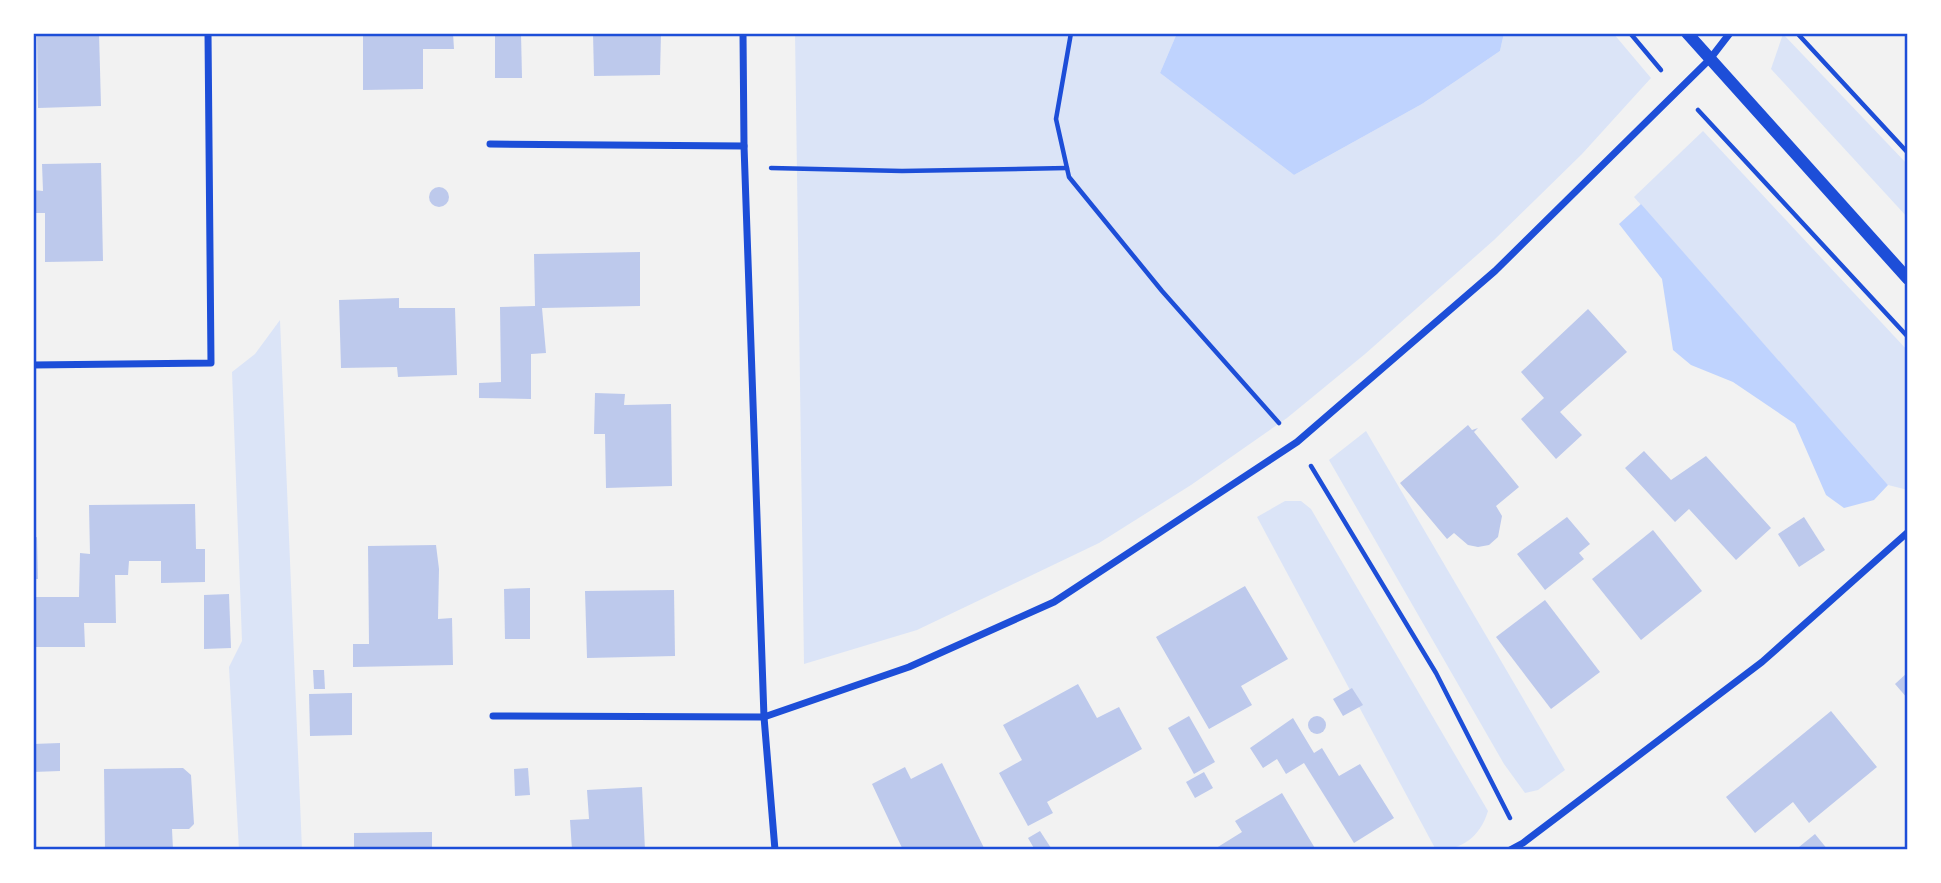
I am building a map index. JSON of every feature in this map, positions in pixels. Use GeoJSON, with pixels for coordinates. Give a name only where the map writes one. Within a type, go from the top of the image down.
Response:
{"type":"FeatureCollection","features":[{"type":"Feature","properties":{"kind":"street"},"geometry":{"type":"LineString","coordinates":[[33,365],[211,363],[208,33]]}},
{"type":"Feature","properties":{"kind":"street"},"geometry":{"type":"LineString","coordinates":[[743,33],[744,168],[764,717],[775,850]]}},
{"type":"Feature","properties":{"kind":"street"},"geometry":{"type":"LineString","coordinates":[[1687,33],[1908,279]]}},
{"type":"Feature","properties":{"kind":"street"},"geometry":{"type":"LineString","coordinates":[[493,716],[764,717],[909,667],[1054,602],[1297,442],[1495,271],[1710,59],[1730,33]]}},
{"type":"Feature","properties":{"kind":"street"},"geometry":{"type":"LineString","coordinates":[[490,144],[744,146]]}},
{"type":"Feature","properties":{"kind":"street"},"geometry":{"type":"LineString","coordinates":[[1510,850],[1523,844],[1762,662],[1908,532]]}},
{"type":"Feature","properties":{"kind":"path"},"geometry":{"type":"LineString","coordinates":[[1071,33],[1056,119],[1069,177],[1162,291],[1297,442],[1436,673],[1523,844]]}},
{"type":"Feature","properties":{"kind":"path"},"geometry":{"type":"LineString","coordinates":[[1630,33],[1679,90],[1908,337]]}},
{"type":"Feature","properties":{"kind":"path"},"geometry":{"type":"LineString","coordinates":[[1797,33],[1908,153]]}},
{"type":"Feature","properties":{"kind":"path"},"geometry":{"type":"LineString","coordinates":[[744,168],[902,171],[1067,168]]}},
{"type":"Feature","properties":{"kind":"shaded area"},"geometry":{"type":"Polygon","coordinates":[[[795,33],[1177,33],[1160,73],[1294,175],[1422,104],[1500,51],[1504,33],[1613,33],[1651,78],[1582,154],[1494,240],[1365,354],[1287,418],[1191,485],[1099,543],[917,630],[804,664],[795,33]]]}},
{"type":"Feature","properties":{"kind":"shaded area"},"geometry":{"type":"Polygon","coordinates":[[[1783,34],[1908,165],[1908,218],[1771,69],[1783,34]]]}},
{"type":"Feature","properties":{"kind":"shaded area"},"geometry":{"type":"Polygon","coordinates":[[[1703,131],[1908,351],[1908,490],[1888,485],[1634,197],[1703,131]]]}},
{"type":"Feature","properties":{"kind":"shaded area"},"geometry":{"type":"Polygon","coordinates":[[[280,320],[302,850],[239,850],[229,667],[242,641],[232,372],[255,354],[280,320]]]}},
{"type":"Feature","properties":{"kind":"shaded area"},"geometry":{"type":"Polygon","coordinates":[[[1366,431],[1565,770],[1538,790],[1525,793],[1504,764],[1329,460],[1366,431]]]}},
{"type":"Feature","properties":{"kind":"shaded area"},"geometry":{"type":"Polygon","coordinates":[[[1285,501],[1301,501],[1311,509],[1488,811],[1475,835],[1462,845],[1436,850],[1257,517],[1285,501]]]}},
{"type":"Feature","properties":{"kind":"water"},"geometry":{"type":"Polygon","coordinates":[[[1177,33],[1504,33],[1500,51],[1422,104],[1294,175],[1160,73],[1177,33]]]}},
{"type":"Feature","properties":{"kind":"water"},"geometry":{"type":"Polygon","coordinates":[[[1641,204],[1888,485],[1874,500],[1844,508],[1826,495],[1795,424],[1733,382],[1691,365],[1673,350],[1662,279],[1619,224],[1641,204]]]}},
{"type":"Feature","properties":{"kind":"building"},"geometry":{"type":"Polygon","coordinates":[[[37,33],[99,33],[101,106],[38,108],[37,33]]]}},
{"type":"Feature","properties":{"kind":"building"},"geometry":{"type":"Polygon","coordinates":[[[363,33],[453,33],[454,49],[423,49],[423,89],[363,90],[363,33]]]}},
{"type":"Feature","properties":{"kind":"building"},"geometry":{"type":"Polygon","coordinates":[[[495,33],[521,33],[522,78],[495,78],[495,33]]]}},
{"type":"Feature","properties":{"kind":"building"},"geometry":{"type":"Polygon","coordinates":[[[593,33],[661,33],[660,75],[594,76],[593,33]]]}},
{"type":"Feature","properties":{"kind":"building"},"geometry":{"type":"Polygon","coordinates":[[[101,163],[103,261],[45,262],[45,213],[33,213],[33,190],[43,191],[42,164],[101,163]]]}},
{"type":"Feature","properties":{"kind":"building"},"geometry":{"type":"Polygon","coordinates":[[[435,187],[443,187],[449,197],[443,207],[435,207],[429,201],[429,193],[435,187]]]}},
{"type":"Feature","properties":{"kind":"building"},"geometry":{"type":"Polygon","coordinates":[[[640,252],[640,306],[542,308],[546,353],[531,354],[531,399],[479,398],[479,383],[501,382],[500,307],[535,306],[534,254],[640,252]]]}},
{"type":"Feature","properties":{"kind":"building"},"geometry":{"type":"Polygon","coordinates":[[[399,298],[399,308],[455,308],[457,375],[398,377],[397,367],[341,368],[339,300],[399,298]]]}},
{"type":"Feature","properties":{"kind":"building"},"geometry":{"type":"Polygon","coordinates":[[[1588,309],[1627,352],[1560,412],[1582,435],[1556,459],[1521,419],[1544,398],[1521,372],[1588,309]]]}},
{"type":"Feature","properties":{"kind":"building"},"geometry":{"type":"Polygon","coordinates":[[[595,393],[625,394],[624,405],[671,404],[672,486],[606,488],[605,434],[594,434],[595,393]]]}},
{"type":"Feature","properties":{"kind":"building"},"geometry":{"type":"Polygon","coordinates":[[[1468,425],[1472,430],[1478,428],[1474,432],[1519,487],[1496,506],[1502,516],[1498,537],[1489,545],[1478,547],[1468,545],[1454,533],[1447,539],[1400,483],[1468,425]]]}},
{"type":"Feature","properties":{"kind":"building"},"geometry":{"type":"Polygon","coordinates":[[[1644,451],[1671,480],[1706,456],[1771,528],[1736,560],[1689,509],[1675,522],[1625,468],[1644,451]]]}},
{"type":"Feature","properties":{"kind":"building"},"geometry":{"type":"Polygon","coordinates":[[[195,504],[196,549],[205,549],[205,582],[161,583],[161,561],[129,561],[128,575],[115,575],[116,623],[84,623],[85,647],[36,647],[35,597],[79,597],[80,553],[90,554],[89,505],[195,504]]]}},
{"type":"Feature","properties":{"kind":"building"},"geometry":{"type":"Polygon","coordinates":[[[1567,517],[1590,544],[1579,553],[1584,559],[1545,590],[1517,554],[1567,517]]]}},
{"type":"Feature","properties":{"kind":"building"},"geometry":{"type":"Polygon","coordinates":[[[1804,517],[1825,550],[1799,567],[1778,534],[1804,517]]]}},
{"type":"Feature","properties":{"kind":"building"},"geometry":{"type":"Polygon","coordinates":[[[1653,530],[1702,591],[1641,640],[1592,579],[1653,530]]]}},
{"type":"Feature","properties":{"kind":"building"},"geometry":{"type":"Polygon","coordinates":[[[37,537],[38,579],[33,579],[33,538],[37,537]]]}},
{"type":"Feature","properties":{"kind":"building"},"geometry":{"type":"Polygon","coordinates":[[[436,545],[439,569],[438,619],[452,618],[453,665],[353,667],[353,644],[369,644],[368,546],[436,545]]]}},
{"type":"Feature","properties":{"kind":"building"},"geometry":{"type":"Polygon","coordinates":[[[1245,586],[1288,659],[1241,686],[1252,705],[1209,729],[1156,637],[1245,586]]]}},
{"type":"Feature","properties":{"kind":"building"},"geometry":{"type":"Polygon","coordinates":[[[530,588],[530,639],[505,639],[504,589],[530,588]]]}},
{"type":"Feature","properties":{"kind":"building"},"geometry":{"type":"Polygon","coordinates":[[[674,590],[675,656],[587,658],[585,591],[674,590]]]}},
{"type":"Feature","properties":{"kind":"building"},"geometry":{"type":"Polygon","coordinates":[[[229,594],[231,648],[204,649],[204,595],[229,594]]]}},
{"type":"Feature","properties":{"kind":"building"},"geometry":{"type":"Polygon","coordinates":[[[1545,600],[1600,672],[1551,709],[1496,637],[1545,600]]]}},
{"type":"Feature","properties":{"kind":"building"},"geometry":{"type":"Polygon","coordinates":[[[313,670],[324,670],[325,689],[314,689],[313,670]]]}},
{"type":"Feature","properties":{"kind":"building"},"geometry":{"type":"Polygon","coordinates":[[[1908,672],[1908,699],[1895,684],[1908,672]]]}},
{"type":"Feature","properties":{"kind":"building"},"geometry":{"type":"Polygon","coordinates":[[[1078,684],[1097,718],[1119,707],[1142,749],[1047,802],[1053,813],[1028,826],[999,773],[1022,760],[1003,725],[1078,684]]]}},
{"type":"Feature","properties":{"kind":"building"},"geometry":{"type":"Polygon","coordinates":[[[1352,688],[1363,705],[1343,716],[1333,699],[1352,688]]]}},
{"type":"Feature","properties":{"kind":"building"},"geometry":{"type":"Polygon","coordinates":[[[352,693],[352,735],[310,736],[309,694],[352,693]]]}},
{"type":"Feature","properties":{"kind":"building"},"geometry":{"type":"Polygon","coordinates":[[[1831,711],[1877,767],[1809,823],[1793,802],[1755,833],[1726,797],[1831,711]]]}},
{"type":"Feature","properties":{"kind":"building"},"geometry":{"type":"Polygon","coordinates":[[[1189,716],[1215,762],[1194,774],[1168,728],[1189,716]]]}},
{"type":"Feature","properties":{"kind":"building"},"geometry":{"type":"Polygon","coordinates":[[[1313,716],[1321,716],[1326,725],[1324,732],[1313,734],[1308,729],[1308,721],[1313,716]]]}},
{"type":"Feature","properties":{"kind":"building"},"geometry":{"type":"Polygon","coordinates":[[[1293,718],[1314,753],[1322,748],[1339,776],[1360,764],[1394,818],[1354,843],[1304,763],[1286,774],[1277,759],[1263,768],[1250,748],[1293,718]]]}},
{"type":"Feature","properties":{"kind":"building"},"geometry":{"type":"Polygon","coordinates":[[[60,743],[60,771],[33,772],[33,744],[60,743]]]}},
{"type":"Feature","properties":{"kind":"building"},"geometry":{"type":"Polygon","coordinates":[[[942,763],[985,850],[903,850],[872,784],[905,767],[911,779],[942,763]]]}},
{"type":"Feature","properties":{"kind":"building"},"geometry":{"type":"Polygon","coordinates":[[[183,768],[191,775],[194,824],[189,829],[172,829],[173,850],[105,850],[104,769],[183,768]]]}},
{"type":"Feature","properties":{"kind":"building"},"geometry":{"type":"Polygon","coordinates":[[[528,768],[530,795],[515,796],[514,769],[528,768]]]}},
{"type":"Feature","properties":{"kind":"building"},"geometry":{"type":"Polygon","coordinates":[[[1204,772],[1213,788],[1195,798],[1186,782],[1204,772]]]}},
{"type":"Feature","properties":{"kind":"building"},"geometry":{"type":"Polygon","coordinates":[[[642,787],[645,850],[572,850],[570,820],[589,819],[587,790],[642,787]]]}},
{"type":"Feature","properties":{"kind":"building"},"geometry":{"type":"Polygon","coordinates":[[[1282,793],[1316,850],[1213,850],[1242,832],[1235,821],[1282,793]]]}},
{"type":"Feature","properties":{"kind":"building"},"geometry":{"type":"Polygon","coordinates":[[[1040,831],[1051,848],[1048,850],[1035,850],[1028,838],[1040,831]]]}},
{"type":"Feature","properties":{"kind":"building"},"geometry":{"type":"Polygon","coordinates":[[[432,832],[432,850],[354,850],[354,833],[432,832]]]}},
{"type":"Feature","properties":{"kind":"building"},"geometry":{"type":"Polygon","coordinates":[[[1815,834],[1828,850],[1801,850],[1799,847],[1815,834]]]}}]}
